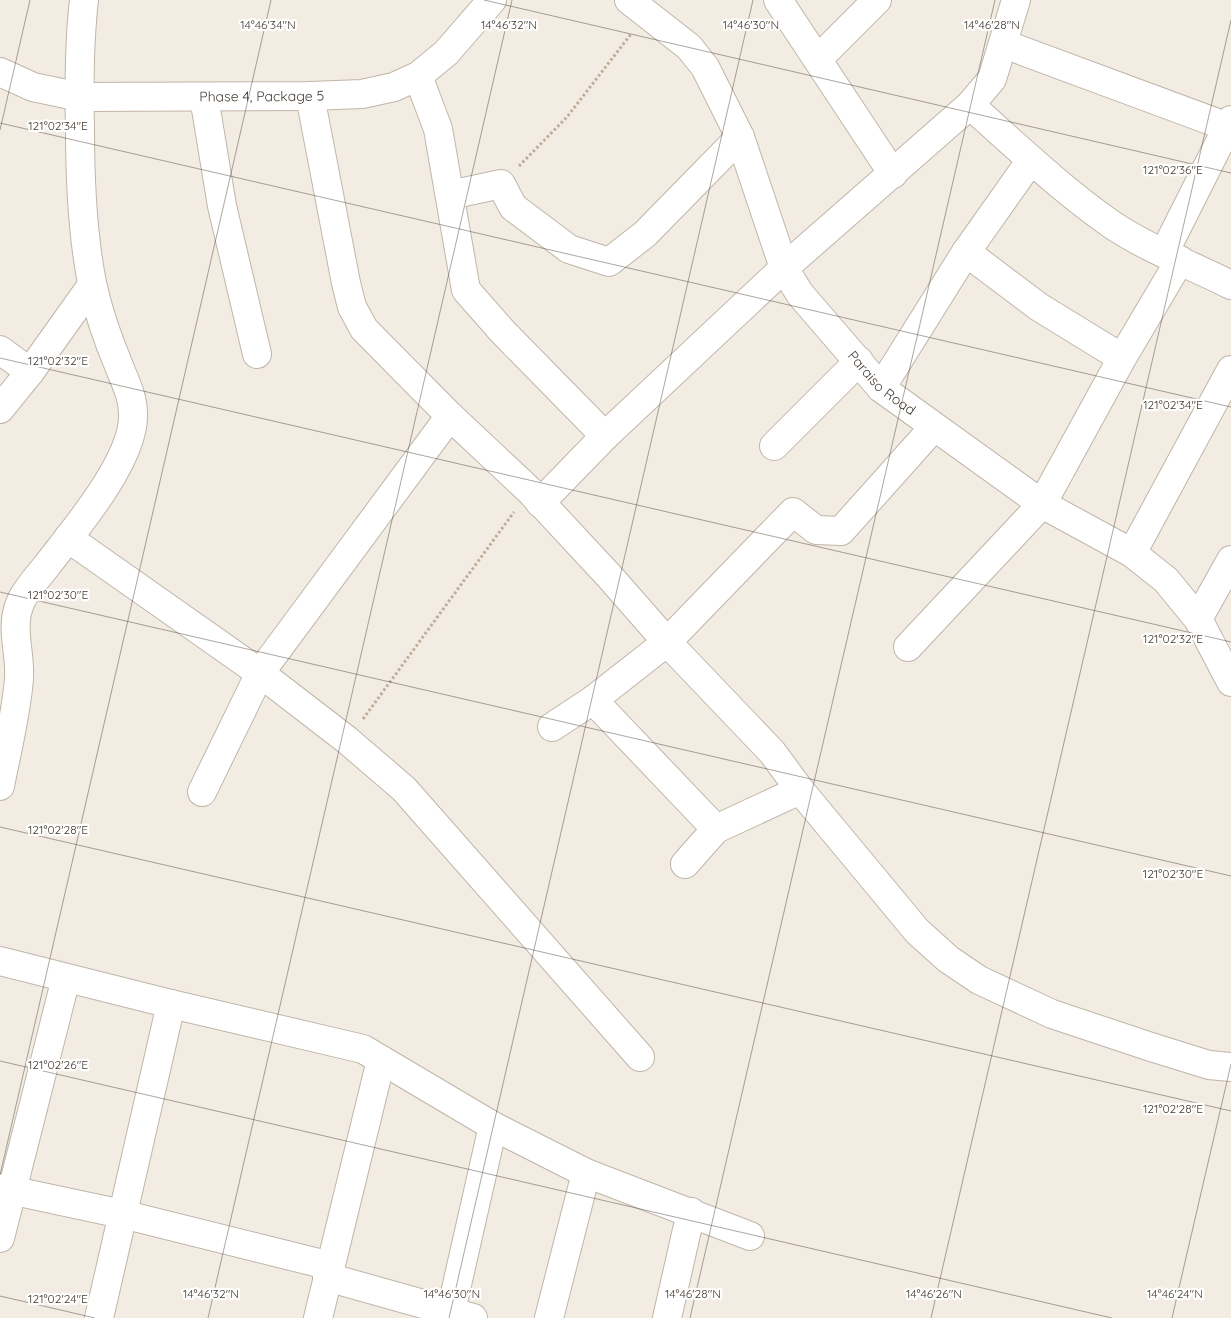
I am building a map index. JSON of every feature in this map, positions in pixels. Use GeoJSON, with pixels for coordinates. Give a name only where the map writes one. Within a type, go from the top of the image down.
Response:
{"type":"FeatureCollection","features":[{"type":"Feature","properties":{"kind":"street"},"geometry":{"type":"LineString","coordinates":[[0,786],[18,687],[20,663],[14,627],[8,607],[27,591],[68,538],[121,462],[132,430],[133,415],[128,386],[104,325],[92,285],[82,205],[80,36],[84,0]]}},
{"type":"Feature","properties":{"kind":"street","name":"Phase 4, Package 5"},"geometry":{"type":"LineString","coordinates":[[0,72],[33,87],[80,97],[362,94],[394,87],[418,76],[446,54],[492,0]]}},
{"type":"Feature","properties":{"kind":"street"},"geometry":{"type":"LineString","coordinates":[[778,0],[893,174]]}},
{"type":"Feature","properties":{"kind":"street"},"geometry":{"type":"LineString","coordinates":[[818,59],[877,0]]}},
{"type":"Feature","properties":{"kind":"street"},"geometry":{"type":"LineString","coordinates":[[535,497],[606,436],[784,268],[970,105],[992,79],[1016,0]]}},
{"type":"Feature","properties":{"kind":"street","name":"Paraiso Road"},"geometry":{"type":"LineString","coordinates":[[638,7],[689,47],[705,67],[740,137],[784,268],[800,294],[881,388],[1042,504],[1132,553],[1166,580],[1198,619],[1231,682]]}},
{"type":"Feature","properties":{"kind":"street"},"geometry":{"type":"LineString","coordinates":[[908,647],[1042,504],[1122,358],[1172,256],[1229,123],[1004,44]]}},
{"type":"Feature","properties":{"kind":"street"},"geometry":{"type":"LineString","coordinates":[[418,76],[438,129],[464,279],[471,297],[606,436]]}},
{"type":"Feature","properties":{"kind":"street"},"geometry":{"type":"LineString","coordinates":[[310,96],[352,307],[364,329],[450,416],[535,497],[667,642],[772,752],[800,790],[917,931],[948,960],[971,975],[1052,1014],[1209,1065],[1231,1067]]}},
{"type":"Feature","properties":{"kind":"street"},"geometry":{"type":"LineString","coordinates":[[204,97],[222,206],[257,354]]}},
{"type":"Feature","properties":{"kind":"street"},"geometry":{"type":"LineString","coordinates":[[970,105],[1031,160],[1112,224],[1172,256],[1231,284]]}},
{"type":"Feature","properties":{"kind":"street"},"geometry":{"type":"LineString","coordinates":[[450,195],[501,184],[513,207],[569,249],[609,262],[645,234],[740,137]]}},
{"type":"Feature","properties":{"kind":"street"},"geometry":{"type":"LineString","coordinates":[[881,388],[966,252],[1031,160]]}},
{"type":"Feature","properties":{"kind":"street"},"geometry":{"type":"LineString","coordinates":[[966,252],[1039,306],[1122,358]]}},
{"type":"Feature","properties":{"kind":"street"},"geometry":{"type":"LineString","coordinates":[[0,409],[30,372],[92,285]]}},
{"type":"Feature","properties":{"kind":"street"},"geometry":{"type":"LineString","coordinates":[[0,350],[30,372]]}},
{"type":"Feature","properties":{"kind":"street"},"geometry":{"type":"LineString","coordinates":[[774,446],[859,361]]}},
{"type":"Feature","properties":{"kind":"street"},"geometry":{"type":"LineString","coordinates":[[1132,553],[1231,370]]}},
{"type":"Feature","properties":{"kind":"street"},"geometry":{"type":"LineString","coordinates":[[202,792],[260,673],[450,416]]}},
{"type":"Feature","properties":{"kind":"street"},"geometry":{"type":"LineString","coordinates":[[552,728],[593,700],[667,642],[793,512],[816,530],[840,531],[934,427]]}},
{"type":"Feature","properties":{"kind":"street"},"geometry":{"type":"LineString","coordinates":[[68,538],[260,673],[347,740],[404,790],[640,1057]]}},
{"type":"Feature","properties":{"kind":"street"},"geometry":{"type":"LineString","coordinates":[[1198,619],[1231,560]]}},
{"type":"Feature","properties":{"kind":"street"},"geometry":{"type":"LineString","coordinates":[[593,700],[716,829]]}},
{"type":"Feature","properties":{"kind":"street"},"geometry":{"type":"LineString","coordinates":[[684,864],[716,829],[800,790]]}},
{"type":"Feature","properties":{"kind":"street"},"geometry":{"type":"LineString","coordinates":[[0,961],[171,1004],[363,1049],[493,1126],[586,1173],[750,1236]]}},
{"type":"Feature","properties":{"kind":"street"},"geometry":{"type":"LineString","coordinates":[[0,1238],[6,1190],[66,978]]}},
{"type":"Feature","properties":{"kind":"street"},"geometry":{"type":"LineString","coordinates":[[99,1318],[171,1004]]}},
{"type":"Feature","properties":{"kind":"street"},"geometry":{"type":"LineString","coordinates":[[318,1318],[381,1060]]}},
{"type":"Feature","properties":{"kind":"street"},"geometry":{"type":"LineString","coordinates":[[6,1190],[122,1214],[329,1271],[462,1315],[493,1126]]}},
{"type":"Feature","properties":{"kind":"street"},"geometry":{"type":"LineString","coordinates":[[549,1318],[586,1173]]}},
{"type":"Feature","properties":{"kind":"street"},"geometry":{"type":"LineString","coordinates":[[667,1318],[690,1212]]}},
{"type":"Feature","properties":{"kind":"path"},"geometry":{"type":"LineString","coordinates":[[501,184],[567,117],[638,7]]}},
{"type":"Feature","properties":{"kind":"path"},"geometry":{"type":"LineString","coordinates":[[347,740],[535,497]]}}]}
